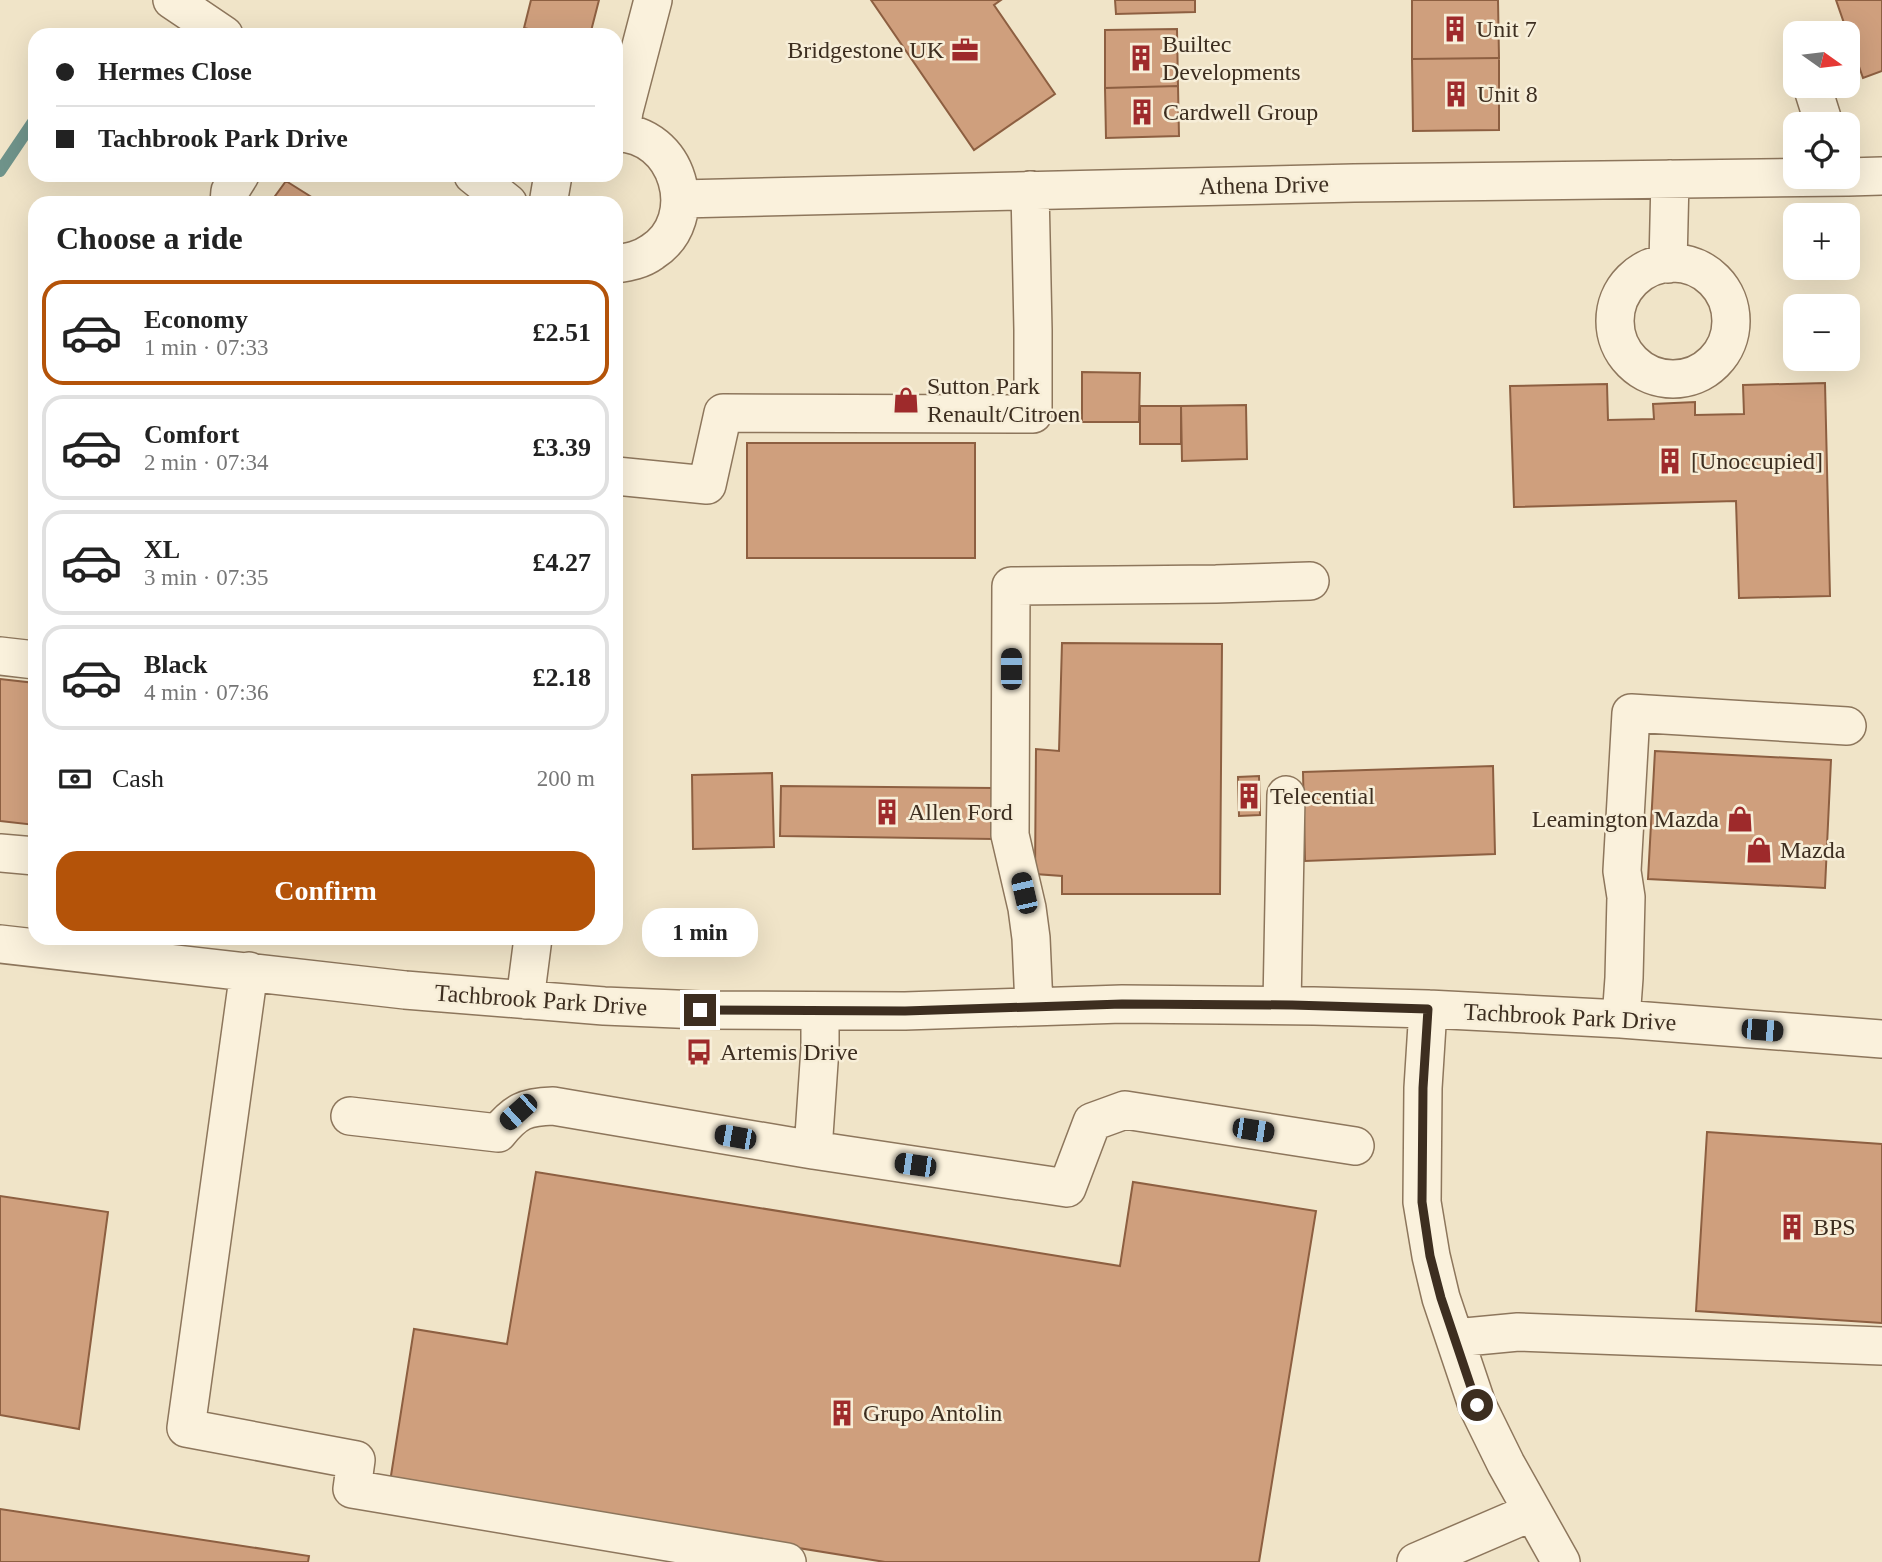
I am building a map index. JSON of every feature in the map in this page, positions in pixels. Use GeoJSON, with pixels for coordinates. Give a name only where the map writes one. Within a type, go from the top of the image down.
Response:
{"type":"FeatureCollection","features":[{"type":"Feature","properties":{"kind":"street"},"geometry":{"type":"LineString","coordinates":[[172,0],[214,28]]}},
{"type":"Feature","properties":{"kind":"street"},"geometry":{"type":"LineString","coordinates":[[623,115],[653,0]]}},
{"type":"Feature","properties":{"kind":"street"},"geometry":{"type":"LineString","coordinates":[[623,134],[640,137],[657,148],[670,162],[678,180],[681,199],[677,219],[668,237],[654,251],[636,261],[623,264]]}},
{"type":"Feature","properties":{"kind":"street","name":"Athena Drive"},"geometry":{"type":"LineString","coordinates":[[1860,177],[1882,176]]}},
{"type":"Feature","properties":{"kind":"street","name":"Athena Drive"},"geometry":{"type":"LineString","coordinates":[[681,199],[1030,190],[1783,178]]}},
{"type":"Feature","properties":{"kind":"street"},"geometry":{"type":"LineString","coordinates":[[1668,264],[1670,179]]}},
{"type":"Feature","properties":{"kind":"street"},"geometry":{"type":"LineString","coordinates":[[482,182],[499,196]]}},
{"type":"Feature","properties":{"kind":"street"},"geometry":{"type":"LineString","coordinates":[[623,477],[707,485],[723,413],[1033,414],[1030,190]]}},
{"type":"Feature","properties":{"kind":"street"},"geometry":{"type":"LineString","coordinates":[[1034,1006],[1029,918],[1010,835],[1011,586],[1310,581]]}},
{"type":"Feature","properties":{"kind":"street"},"geometry":{"type":"LineString","coordinates":[[0,656],[28,659]]}},
{"type":"Feature","properties":{"kind":"street"},"geometry":{"type":"LineString","coordinates":[[1621,1019],[1626,897],[1622,871],[1631,713],[1847,726]]}},
{"type":"Feature","properties":{"kind":"street"},"geometry":{"type":"LineString","coordinates":[[1282,1005],[1286,795]]}},
{"type":"Feature","properties":{"kind":"street"},"geometry":{"type":"LineString","coordinates":[[0,853],[28,855]]}},
{"type":"Feature","properties":{"kind":"street","name":"Tachbrook Park Drive"},"geometry":{"type":"LineString","coordinates":[[0,944],[405,990],[649,1008],[905,1011],[1122,1004],[1282,1005],[1621,1019],[1882,1039]]}},
{"type":"Feature","properties":{"kind":"street"},"geometry":{"type":"LineString","coordinates":[[525,1000],[532,945]]}},
{"type":"Feature","properties":{"kind":"street"},"geometry":{"type":"LineString","coordinates":[[249,971],[186,1428],[356,1460],[352,1489],[787,1562]]}},
{"type":"Feature","properties":{"kind":"street"},"geometry":{"type":"LineString","coordinates":[[1428,1009],[1423,1088],[1422,1202],[1430,1256],[1441,1298],[1477,1405],[1561,1562]]}},
{"type":"Feature","properties":{"kind":"street"},"geometry":{"type":"LineString","coordinates":[[813,1150],[820,1011]]}},
{"type":"Feature","properties":{"kind":"street"},"geometry":{"type":"LineString","coordinates":[[350,1116],[498,1133],[518,1112],[533,1107],[553,1106],[813,1150],[1067,1188],[1092,1122],[1125,1110],[1355,1146]]}},
{"type":"Feature","properties":{"kind":"street"},"geometry":{"type":"LineString","coordinates":[[1455,1338],[1518,1332],[1882,1346]]}},
{"type":"Feature","properties":{"kind":"street"},"geometry":{"type":"LineString","coordinates":[[1416,1562],[1532,1512]]}},
{"type":"Feature","properties":{"kind":"building"},"geometry":{"type":"Polygon","coordinates":[[[531,0],[599,0],[592,28],[524,28],[531,0]]]}},
{"type":"Feature","properties":{"kind":"building","name":"Bridgestone UK"},"geometry":{"type":"Polygon","coordinates":[[[871,0],[1001,0],[994,5],[1055,94],[974,150],[871,0]]]}},
{"type":"Feature","properties":{"kind":"building"},"geometry":{"type":"Polygon","coordinates":[[[1115,0],[1195,0],[1195,12],[1116,14],[1115,0]]]}},
{"type":"Feature","properties":{"kind":"building","name":"Unit 7"},"geometry":{"type":"Polygon","coordinates":[[[1412,0],[1498,0],[1499,58],[1412,59],[1412,0]]]}},
{"type":"Feature","properties":{"kind":"building"},"geometry":{"type":"Polygon","coordinates":[[[1836,0],[1882,0],[1882,71],[1863,78],[1860,69],[1860,21],[1843,21],[1836,0]]]}},
{"type":"Feature","properties":{"kind":"building","name":"Builtec Developments"},"geometry":{"type":"Polygon","coordinates":[[[1177,29],[1178,86],[1105,88],[1105,30],[1177,29]]]}},
{"type":"Feature","properties":{"kind":"building","name":"Unit 8"},"geometry":{"type":"Polygon","coordinates":[[[1499,58],[1499,130],[1413,131],[1412,59],[1499,58]]]}},
{"type":"Feature","properties":{"kind":"building","name":"Cardwell Group"},"geometry":{"type":"Polygon","coordinates":[[[1178,86],[1179,136],[1106,138],[1105,88],[1178,86]]]}},
{"type":"Feature","properties":{"kind":"building"},"geometry":{"type":"Polygon","coordinates":[[[288,182],[310,196],[275,196],[288,182]]]}},
{"type":"Feature","properties":{"kind":"building"},"geometry":{"type":"Polygon","coordinates":[[[1082,372],[1140,373],[1139,422],[1082,422],[1082,372]]]}},
{"type":"Feature","properties":{"kind":"building","name":"[Unoccupied]"},"geometry":{"type":"Polygon","coordinates":[[[1825,383],[1830,596],[1739,598],[1736,501],[1514,507],[1510,386],[1607,384],[1608,420],[1654,419],[1653,404],[1695,402],[1695,415],[1744,414],[1743,385],[1825,383]]]}},
{"type":"Feature","properties":{"kind":"building"},"geometry":{"type":"Polygon","coordinates":[[[1246,405],[1247,459],[1182,461],[1181,406],[1246,405]]]}},
{"type":"Feature","properties":{"kind":"building"},"geometry":{"type":"Polygon","coordinates":[[[1140,406],[1181,406],[1181,444],[1140,444],[1140,406]]]}},
{"type":"Feature","properties":{"kind":"building"},"geometry":{"type":"Polygon","coordinates":[[[747,443],[975,443],[975,558],[747,558],[747,443]]]}},
{"type":"Feature","properties":{"kind":"building","name":"Allen Ford"},"geometry":{"type":"Polygon","coordinates":[[[1062,643],[1222,644],[1220,894],[1062,894],[1062,876],[1035,874],[1036,749],[1059,751],[1062,643]]]}},
{"type":"Feature","properties":{"kind":"building"},"geometry":{"type":"Polygon","coordinates":[[[0,679],[28,682],[28,824],[0,821],[0,679]]]}},
{"type":"Feature","properties":{"kind":"building","name":"Leamington Mazda"},"geometry":{"type":"Polygon","coordinates":[[[1655,751],[1831,760],[1825,888],[1648,879],[1655,751]]]}},
{"type":"Feature","properties":{"kind":"building"},"geometry":{"type":"Polygon","coordinates":[[[1493,766],[1495,854],[1305,861],[1303,772],[1493,766]]]}},
{"type":"Feature","properties":{"kind":"building"},"geometry":{"type":"Polygon","coordinates":[[[772,773],[774,847],[693,849],[692,775],[772,773]]]}},
{"type":"Feature","properties":{"kind":"building","name":"Telecential"},"geometry":{"type":"Polygon","coordinates":[[[1259,776],[1260,815],[1239,816],[1238,777],[1259,776]]]}},
{"type":"Feature","properties":{"kind":"building","name":"Allen Ford"},"geometry":{"type":"Polygon","coordinates":[[[781,786],[993,788],[993,839],[780,836],[781,786]]]}},
{"type":"Feature","properties":{"kind":"building","name":"BPS"},"geometry":{"type":"Polygon","coordinates":[[[1707,1132],[1882,1144],[1882,1323],[1696,1311],[1707,1132]]]}},
{"type":"Feature","properties":{"kind":"building","name":"Grupo Antolin"},"geometry":{"type":"Polygon","coordinates":[[[536,1172],[1120,1266],[1133,1182],[1316,1211],[1259,1562],[885,1562],[390,1482],[414,1329],[507,1344],[536,1172]]]}},
{"type":"Feature","properties":{"kind":"building"},"geometry":{"type":"Polygon","coordinates":[[[0,1196],[108,1212],[79,1429],[0,1415],[0,1196]]]}},
{"type":"Feature","properties":{"kind":"building"},"geometry":{"type":"Polygon","coordinates":[[[0,1509],[309,1556],[308,1562],[0,1562],[0,1509]]]}},
{"type":"Feature","properties":{"kind":"waterway"},"geometry":{"type":"LineString","coordinates":[[0,171],[28,129]]}},
{"type":"Feature","properties":{"kind":"place","name":"Unit 7"},"geometry":{"type":"Point","coordinates":[1455,29]}},
{"type":"Feature","properties":{"kind":"place","name":"Bridgestone UK"},"geometry":{"type":"Point","coordinates":[965,50]}},
{"type":"Feature","properties":{"kind":"place","name":"Builtec Developments"},"geometry":{"type":"Point","coordinates":[1141,58]}},
{"type":"Feature","properties":{"kind":"place","name":"Unit 8"},"geometry":{"type":"Point","coordinates":[1456,94]}},
{"type":"Feature","properties":{"kind":"place","name":"Cardwell Group"},"geometry":{"type":"Point","coordinates":[1142,112]}},
{"type":"Feature","properties":{"kind":"place","name":"Sutton Park Renault/Citroen"},"geometry":{"type":"Point","coordinates":[906,400]}},
{"type":"Feature","properties":{"kind":"place","name":"[Unoccupied]"},"geometry":{"type":"Point","coordinates":[1670,461]}},
{"type":"Feature","properties":{"kind":"place","name":"Telecential"},"geometry":{"type":"Point","coordinates":[1249,796]}},
{"type":"Feature","properties":{"kind":"place","name":"Allen Ford"},"geometry":{"type":"Point","coordinates":[887,812]}},
{"type":"Feature","properties":{"kind":"place","name":"Leamington Mazda"},"geometry":{"type":"Point","coordinates":[1740,819]}},
{"type":"Feature","properties":{"kind":"place","name":"Mazda"},"geometry":{"type":"Point","coordinates":[1759,850]}},
{"type":"Feature","properties":{"kind":"place","name":"Artemis Drive"},"geometry":{"type":"Point","coordinates":[699,1052]}},
{"type":"Feature","properties":{"kind":"place","name":"BPS"},"geometry":{"type":"Point","coordinates":[1792,1227]}},
{"type":"Feature","properties":{"kind":"place","name":"Grupo Antolin"},"geometry":{"type":"Point","coordinates":[842,1413]}},
{"type":"Feature","properties":{"kind":"route"},"geometry":{"type":"LineString","coordinates":[[700,1010],[905,1011],[1122,1004],[1428,1009],[1423,1088],[1422,1202],[1430,1256],[1441,1298],[1477,1405]]}}]}
